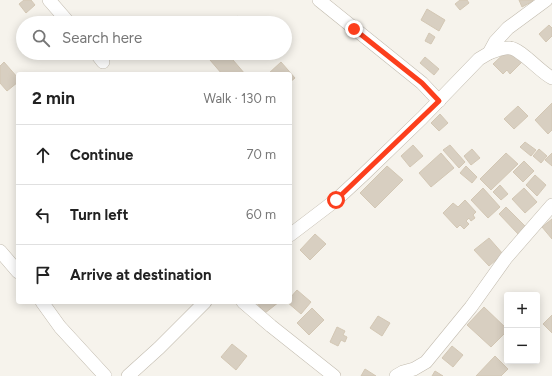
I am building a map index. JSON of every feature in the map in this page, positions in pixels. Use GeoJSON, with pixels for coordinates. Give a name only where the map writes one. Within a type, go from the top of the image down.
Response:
{"type":"FeatureCollection","features":[{"type":"Feature","properties":{"kind":"street"},"geometry":{"type":"LineString","coordinates":[[49,0],[63,16]]}},
{"type":"Feature","properties":{"kind":"street"},"geometry":{"type":"LineString","coordinates":[[319,0],[422,83],[439,101]]}},
{"type":"Feature","properties":{"kind":"street"},"geometry":{"type":"LineString","coordinates":[[489,53],[494,42],[508,28],[546,0]]}},
{"type":"Feature","properties":{"kind":"street"},"geometry":{"type":"LineString","coordinates":[[508,28],[520,52]]}},
{"type":"Feature","properties":{"kind":"street"},"geometry":{"type":"LineString","coordinates":[[292,233],[336,200],[439,101],[479,59],[489,53],[502,48],[512,48],[520,52],[545,75],[552,78]]}},
{"type":"Feature","properties":{"kind":"street"},"geometry":{"type":"LineString","coordinates":[[396,376],[414,369],[426,362],[471,307],[506,258],[552,205]]}},
{"type":"Feature","properties":{"kind":"street"},"geometry":{"type":"LineString","coordinates":[[0,251],[16,270]]}},
{"type":"Feature","properties":{"kind":"street"},"geometry":{"type":"LineString","coordinates":[[43,304],[60,327],[104,376]]}},
{"type":"Feature","properties":{"kind":"street"},"geometry":{"type":"LineString","coordinates":[[128,376],[159,348],[203,304]]}},
{"type":"Feature","properties":{"kind":"street"},"geometry":{"type":"LineString","coordinates":[[245,304],[334,376]]}},
{"type":"Feature","properties":{"kind":"building"},"geometry":{"type":"Polygon","coordinates":[[[24,0],[31,0],[35,5],[26,13],[19,4],[24,0]]]}},
{"type":"Feature","properties":{"kind":"building"},"geometry":{"type":"Polygon","coordinates":[[[460,0],[467,0],[469,3],[460,10],[455,4],[460,0]]]}},
{"type":"Feature","properties":{"kind":"building"},"geometry":{"type":"Polygon","coordinates":[[[519,0],[533,0],[533,1],[522,7],[519,0]]]}},
{"type":"Feature","properties":{"kind":"building"},"geometry":{"type":"Polygon","coordinates":[[[427,9],[445,20],[439,31],[421,20],[427,9]]]}},
{"type":"Feature","properties":{"kind":"building"},"geometry":{"type":"Polygon","coordinates":[[[549,25],[552,28],[552,36],[546,42],[539,34],[549,25]]]}},
{"type":"Feature","properties":{"kind":"building"},"geometry":{"type":"Polygon","coordinates":[[[429,33],[435,37],[431,44],[425,41],[429,33]]]}},
{"type":"Feature","properties":{"kind":"building"},"geometry":{"type":"Polygon","coordinates":[[[509,49],[522,62],[510,74],[507,70],[503,74],[493,64],[509,49]]]}},
{"type":"Feature","properties":{"kind":"building"},"geometry":{"type":"Polygon","coordinates":[[[425,57],[439,69],[434,75],[420,63],[425,57]]]}},
{"type":"Feature","properties":{"kind":"building"},"geometry":{"type":"Polygon","coordinates":[[[210,60],[233,60],[243,72],[220,72],[210,60]]]}},
{"type":"Feature","properties":{"kind":"building"},"geometry":{"type":"Polygon","coordinates":[[[4,62],[16,76],[16,84],[7,91],[0,83],[0,66],[4,62]]]}},
{"type":"Feature","properties":{"kind":"building"},"geometry":{"type":"Polygon","coordinates":[[[281,62],[290,72],[270,72],[281,62]]]}},
{"type":"Feature","properties":{"kind":"building"},"geometry":{"type":"Polygon","coordinates":[[[552,103],[552,130],[548,134],[535,120],[552,103]]]}},
{"type":"Feature","properties":{"kind":"building"},"geometry":{"type":"Polygon","coordinates":[[[518,106],[528,116],[514,129],[504,119],[518,106]]]}},
{"type":"Feature","properties":{"kind":"building"},"geometry":{"type":"Polygon","coordinates":[[[440,114],[448,123],[439,131],[431,123],[440,114]]]}},
{"type":"Feature","properties":{"kind":"building"},"geometry":{"type":"Polygon","coordinates":[[[525,142],[536,150],[531,156],[520,147],[525,142]]]}},
{"type":"Feature","properties":{"kind":"building"},"geometry":{"type":"Polygon","coordinates":[[[413,145],[423,156],[410,167],[401,156],[413,145]]]}},
{"type":"Feature","properties":{"kind":"building"},"geometry":{"type":"Polygon","coordinates":[[[450,145],[465,162],[459,168],[443,150],[450,145]]]}},
{"type":"Feature","properties":{"kind":"building"},"geometry":{"type":"Polygon","coordinates":[[[472,149],[480,158],[471,165],[464,156],[472,149]]]}},
{"type":"Feature","properties":{"kind":"building"},"geometry":{"type":"Polygon","coordinates":[[[539,149],[547,156],[541,163],[533,156],[539,149]]]}},
{"type":"Feature","properties":{"kind":"building"},"geometry":{"type":"Polygon","coordinates":[[[441,153],[454,168],[431,187],[419,173],[441,153]]]}},
{"type":"Feature","properties":{"kind":"building"},"geometry":{"type":"Polygon","coordinates":[[[506,153],[518,164],[491,190],[480,179],[506,153]]]}},
{"type":"Feature","properties":{"kind":"building"},"geometry":{"type":"Polygon","coordinates":[[[552,153],[552,166],[545,160],[552,153]]]}},
{"type":"Feature","properties":{"kind":"building"},"geometry":{"type":"Polygon","coordinates":[[[524,161],[534,171],[523,182],[513,172],[524,161]]]}},
{"type":"Feature","properties":{"kind":"building"},"geometry":{"type":"Polygon","coordinates":[[[387,166],[403,180],[375,208],[360,193],[387,166]]]}},
{"type":"Feature","properties":{"kind":"building"},"geometry":{"type":"Polygon","coordinates":[[[466,166],[477,177],[472,183],[460,173],[466,166]]]}},
{"type":"Feature","properties":{"kind":"building"},"geometry":{"type":"Polygon","coordinates":[[[535,175],[546,185],[537,196],[526,185],[535,175]]]}},
{"type":"Feature","properties":{"kind":"building"},"geometry":{"type":"Polygon","coordinates":[[[500,185],[508,194],[501,200],[493,192],[500,185]]]}},
{"type":"Feature","properties":{"kind":"building"},"geometry":{"type":"Polygon","coordinates":[[[483,188],[500,207],[488,218],[471,200],[483,188]]]}},
{"type":"Feature","properties":{"kind":"building"},"geometry":{"type":"Polygon","coordinates":[[[524,188],[537,202],[525,213],[512,199],[524,188]]]}},
{"type":"Feature","properties":{"kind":"building"},"geometry":{"type":"Polygon","coordinates":[[[465,200],[476,212],[473,215],[475,218],[471,221],[469,218],[466,221],[469,224],[464,229],[460,225],[457,228],[443,213],[453,203],[458,207],[465,200]]]}},
{"type":"Feature","properties":{"kind":"building"},"geometry":{"type":"Polygon","coordinates":[[[506,207],[526,227],[518,234],[499,214],[506,207]]]}},
{"type":"Feature","properties":{"kind":"building"},"geometry":{"type":"Polygon","coordinates":[[[552,219],[552,239],[542,227],[552,219]]]}},
{"type":"Feature","properties":{"kind":"building"},"geometry":{"type":"Polygon","coordinates":[[[315,234],[326,244],[310,260],[300,250],[315,234]]]}},
{"type":"Feature","properties":{"kind":"building"},"geometry":{"type":"Polygon","coordinates":[[[489,238],[503,254],[489,266],[474,250],[489,238]]]}},
{"type":"Feature","properties":{"kind":"building"},"geometry":{"type":"Polygon","coordinates":[[[297,290],[311,302],[301,314],[289,304],[292,304],[292,296],[297,290]]]}},
{"type":"Feature","properties":{"kind":"building"},"geometry":{"type":"Polygon","coordinates":[[[258,304],[276,304],[265,313],[258,304]]]}},
{"type":"Feature","properties":{"kind":"building"},"geometry":{"type":"Polygon","coordinates":[[[484,307],[504,326],[504,334],[491,347],[467,325],[484,307]]]}},
{"type":"Feature","properties":{"kind":"building"},"geometry":{"type":"Polygon","coordinates":[[[312,308],[324,320],[309,335],[297,323],[312,308]]]}},
{"type":"Feature","properties":{"kind":"building"},"geometry":{"type":"Polygon","coordinates":[[[552,315],[552,333],[543,324],[552,315]]]}},
{"type":"Feature","properties":{"kind":"building"},"geometry":{"type":"Polygon","coordinates":[[[378,316],[390,323],[382,336],[370,328],[378,316]]]}},
{"type":"Feature","properties":{"kind":"building"},"geometry":{"type":"Polygon","coordinates":[[[337,327],[345,331],[343,335],[347,337],[345,342],[341,340],[338,346],[330,342],[337,327]]]}},
{"type":"Feature","properties":{"kind":"building"},"geometry":{"type":"Polygon","coordinates":[[[232,344],[247,356],[236,370],[221,357],[232,344]]]}},
{"type":"Feature","properties":{"kind":"building"},"geometry":{"type":"Polygon","coordinates":[[[452,346],[463,355],[453,367],[442,358],[452,346]]]}},
{"type":"Feature","properties":{"kind":"building"},"geometry":{"type":"Polygon","coordinates":[[[495,356],[508,369],[501,376],[476,376],[495,356]]]}},
{"type":"Feature","properties":{"kind":"building"},"geometry":{"type":"Polygon","coordinates":[[[365,369],[376,376],[361,376],[365,369]]]}},
{"type":"Feature","properties":{"kind":"building"},"geometry":{"type":"Polygon","coordinates":[[[435,371],[443,376],[432,376],[435,371]]]}},
{"type":"Feature","properties":{"kind":"route"},"geometry":{"type":"LineString","coordinates":[[336,200],[439,101],[422,83],[354,29]]}}]}
